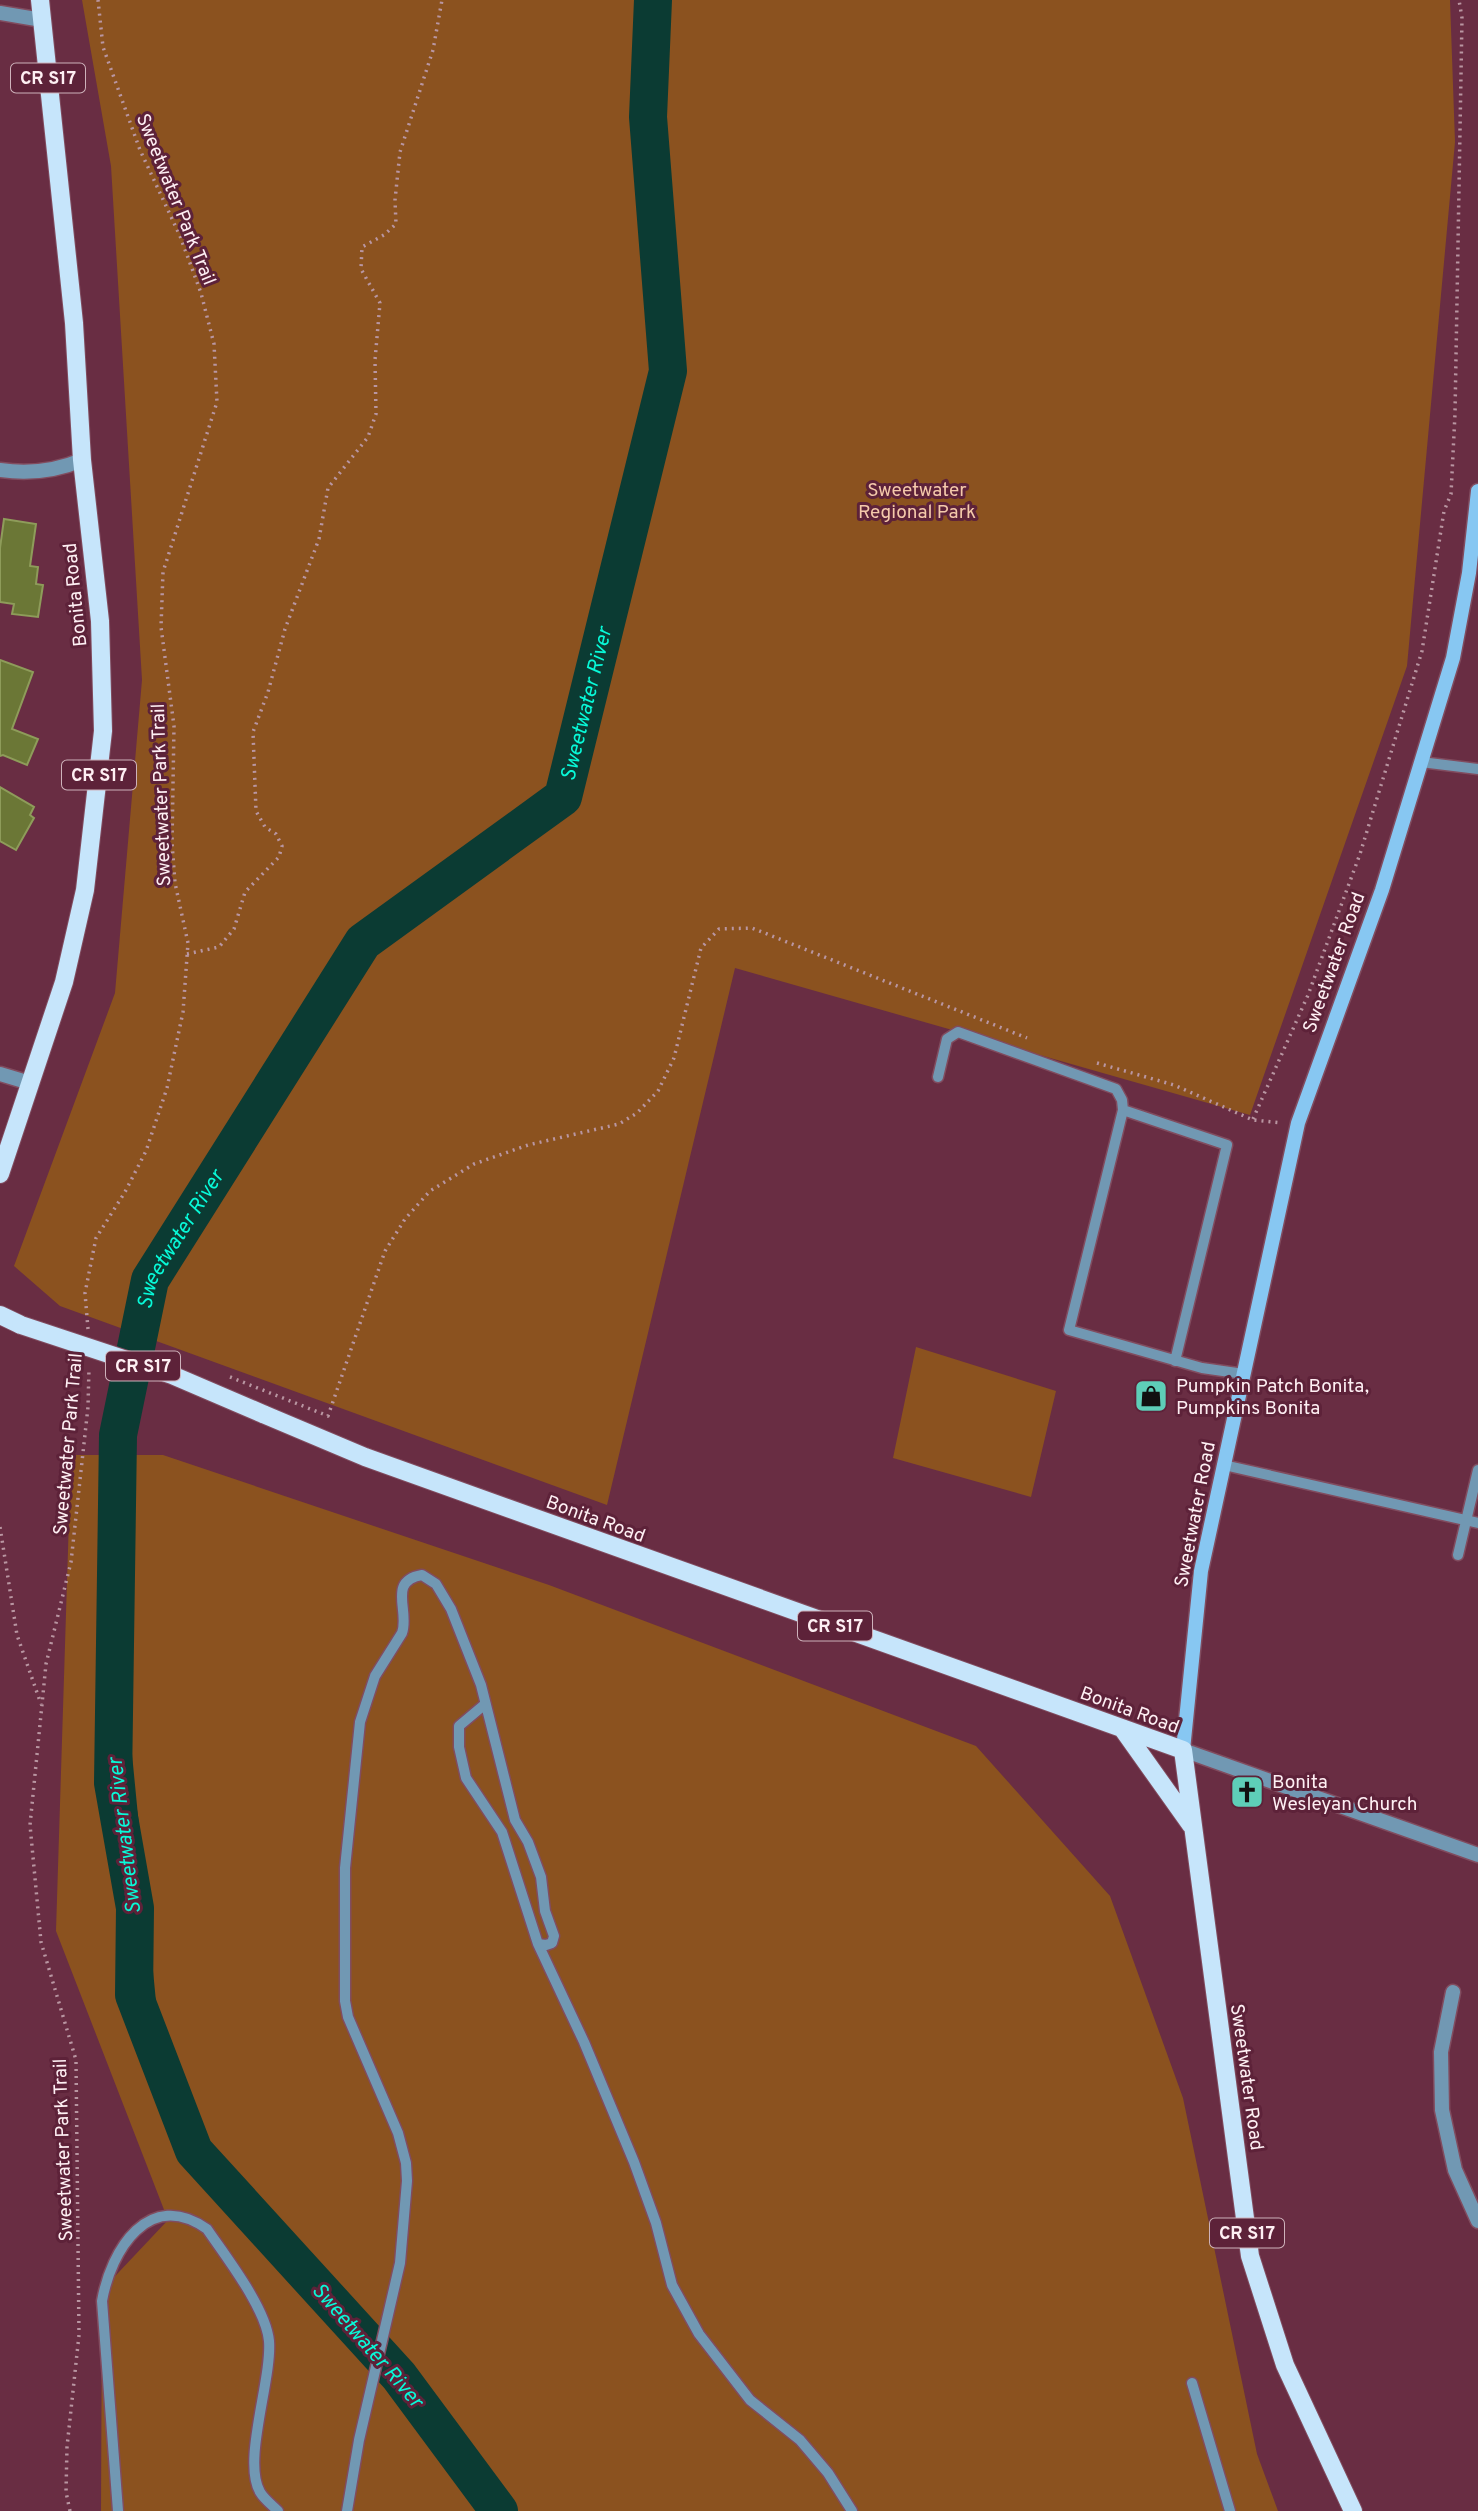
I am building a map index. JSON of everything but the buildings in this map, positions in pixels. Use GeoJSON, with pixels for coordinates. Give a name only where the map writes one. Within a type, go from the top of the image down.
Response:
{"type":"FeatureCollection","features":[{"type":"Feature","properties":{"kind":"main road","name":"Bonita Road"},"geometry":{"type":"LineString","coordinates":[[0,1174],[64,982],[85,890],[103,731],[100,621],[82,460],[74,323],[40,0]]}},
{"type":"Feature","properties":{"kind":"main road","name":"Sweetwater Road"},"geometry":{"type":"LineString","coordinates":[[1353,2511],[1285,2365],[1250,2256],[1183,1750],[1201,1571],[1298,1123],[1382,890],[1453,658],[1469,573],[1478,491]]}},
{"type":"Feature","properties":{"kind":"main road","name":"Bonita Road"},"geometry":{"type":"LineString","coordinates":[[0,1315],[21,1325],[172,1375],[365,1457],[1183,1750]]}},
{"type":"Feature","properties":{"kind":"main road"},"geometry":{"type":"LineString","coordinates":[[1122,1728],[1193,1828]]}},
{"type":"Feature","properties":{"kind":"street"},"geometry":{"type":"LineString","coordinates":[[0,14],[42,20]]}},
{"type":"Feature","properties":{"kind":"street"},"geometry":{"type":"LineString","coordinates":[[0,470],[19,472],[63,468],[82,460]]}},
{"type":"Feature","properties":{"kind":"street"},"geometry":{"type":"LineString","coordinates":[[0,1074],[30,1083]]}},
{"type":"Feature","properties":{"kind":"street"},"geometry":{"type":"LineString","coordinates":[[1183,1750],[1478,1855]]}},
{"type":"Feature","properties":{"kind":"street"},"geometry":{"type":"LineString","coordinates":[[1453,1992],[1441,2052],[1442,2110],[1455,2170],[1478,2221]]}},
{"type":"Feature","properties":{"kind":"lane"},"geometry":{"type":"LineString","coordinates":[[1421,762],[1478,769]]}},
{"type":"Feature","properties":{"kind":"lane"},"geometry":{"type":"LineString","coordinates":[[937,1077],[947,1040],[958,1032],[1116,1089],[1122,1100],[1123,1110],[1069,1330],[1202,1368],[1244,1374]]}},
{"type":"Feature","properties":{"kind":"lane"},"geometry":{"type":"LineString","coordinates":[[1123,1110],[1227,1145],[1175,1361]]}},
{"type":"Feature","properties":{"kind":"lane"},"geometry":{"type":"LineString","coordinates":[[1224,1465],[1478,1523]]}},
{"type":"Feature","properties":{"kind":"lane"},"geometry":{"type":"LineString","coordinates":[[1458,1555],[1478,1470]]}},
{"type":"Feature","properties":{"kind":"lane"},"geometry":{"type":"LineString","coordinates":[[347,2511],[359,2440],[400,2263],[407,2180],[406,2163],[398,2133],[348,2017],[345,2001],[345,1868],[360,1722],[375,1676],[402,1633],[404,1626],[401,1590],[414,1576],[422,1575],[436,1584],[451,1609],[481,1685],[515,1820],[528,1842],[541,1877],[545,1910],[554,1936],[552,1942],[546,1945],[538,1944]]}},
{"type":"Feature","properties":{"kind":"lane"},"geometry":{"type":"LineString","coordinates":[[484,1705],[459,1727],[461,1758],[466,1778],[502,1832],[538,1944],[584,2042],[634,2162],[656,2223],[672,2285],[699,2334],[750,2400],[800,2440],[828,2473],[852,2511]]}},
{"type":"Feature","properties":{"kind":"lane"},"geometry":{"type":"LineString","coordinates":[[118,2511],[102,2301],[105,2283],[119,2250],[132,2232],[162,2215],[180,2217],[199,2223],[207,2229],[264,2318],[269,2340],[269,2362],[254,2469],[260,2492],[278,2511]]}},
{"type":"Feature","properties":{"kind":"lane"},"geometry":{"type":"LineString","coordinates":[[1192,2383],[1230,2511]]}},
{"type":"Feature","properties":{"kind":"path","name":"Sweetwater Park Trail"},"geometry":{"type":"LineString","coordinates":[[89,1337],[85,1293],[96,1238],[125,1192],[146,1151],[167,1088],[183,1012],[188,943],[175,883],[172,842],[174,726],[161,627],[163,572],[217,402],[214,344],[201,293],[180,236],[140,150],[103,47],[98,0]]}},
{"type":"Feature","properties":{"kind":"path"},"geometry":{"type":"LineString","coordinates":[[187,954],[219,947],[234,929],[245,892],[279,857],[282,846],[276,834],[265,827],[257,811],[253,732],[268,692],[285,629],[319,539],[328,488],[368,437],[376,414],[375,360],[380,303],[360,269],[362,247],[384,235],[396,224],[395,200],[400,152],[433,50],[442,0]]}},
{"type":"Feature","properties":{"kind":"path"},"geometry":{"type":"LineString","coordinates":[[1253,1120],[1307,995],[1360,854],[1422,651],[1444,511],[1451,494],[1462,32],[1459,0]]}},
{"type":"Feature","properties":{"kind":"path"},"geometry":{"type":"LineString","coordinates":[[223,1374],[328,1416],[374,1276],[385,1251],[405,1219],[430,1191],[474,1164],[527,1145],[619,1124],[637,1113],[657,1091],[674,1058],[701,948],[719,929],[752,929],[1036,1042]]}},
{"type":"Feature","properties":{"kind":"path"},"geometry":{"type":"LineString","coordinates":[[1087,1060],[1174,1085],[1262,1123],[1298,1123]]}},
{"type":"Feature","properties":{"kind":"path","name":"Sweetwater Park Trail"},"geometry":{"type":"LineString","coordinates":[[70,2511],[66,2492],[67,2447],[79,2335],[76,2060],[41,1942],[30,1825],[46,1664],[71,1562],[88,1408],[89,1360]]}},
{"type":"Feature","properties":{"kind":"path"},"geometry":{"type":"LineString","coordinates":[[0,1527],[17,1635],[41,1706]]}},
{"type":"Feature","properties":{"kind":"green space","name":"Sweetwater Regional Park"},"geometry":{"type":"Polygon","coordinates":[[[82,0],[1450,0],[1455,142],[1407,666],[1250,1115],[735,968],[607,1505],[60,1306],[14,1266],[115,993],[142,680],[111,166],[82,0]]]}},
{"type":"Feature","properties":{"kind":"green space"},"geometry":{"type":"Polygon","coordinates":[[[916,1347],[1056,1391],[1031,1497],[893,1458],[916,1347]]]}},
{"type":"Feature","properties":{"kind":"green space"},"geometry":{"type":"Polygon","coordinates":[[[71,1455],[163,1455],[549,1585],[976,1746],[1110,1896],[1183,2098],[1257,2454],[1278,2511],[101,2511],[102,2290],[168,2220],[56,1931],[71,1455]]]}},
{"type":"Feature","properties":{"kind":"shaded area"},"geometry":{"type":"Polygon","coordinates":[[[123,1477],[134,1477],[129,1723],[158,2022],[209,2141],[337,2285],[518,2511],[509,2511],[331,2291],[203,2150],[151,2020],[121,1709],[123,1477]]]}},
{"type":"Feature","properties":{"kind":"waterway","name":"Sweetwater River"},"geometry":{"type":"LineString","coordinates":[[499,2511],[399,2376],[194,2151],[134,1995],[135,1908],[113,1783],[118,1435],[150,1280],[363,942],[563,797],[668,371],[648,117],[653,0]]}},
{"type":"Feature","properties":{"kind":"place","name":"Pumpkin Patch Bonita, Pumpkins Bonita"},"geometry":{"type":"Point","coordinates":[1151,1396]}},
{"type":"Feature","properties":{"kind":"place","name":"Bonita Wesleyan Church"},"geometry":{"type":"Point","coordinates":[1247,1792]}}]}
